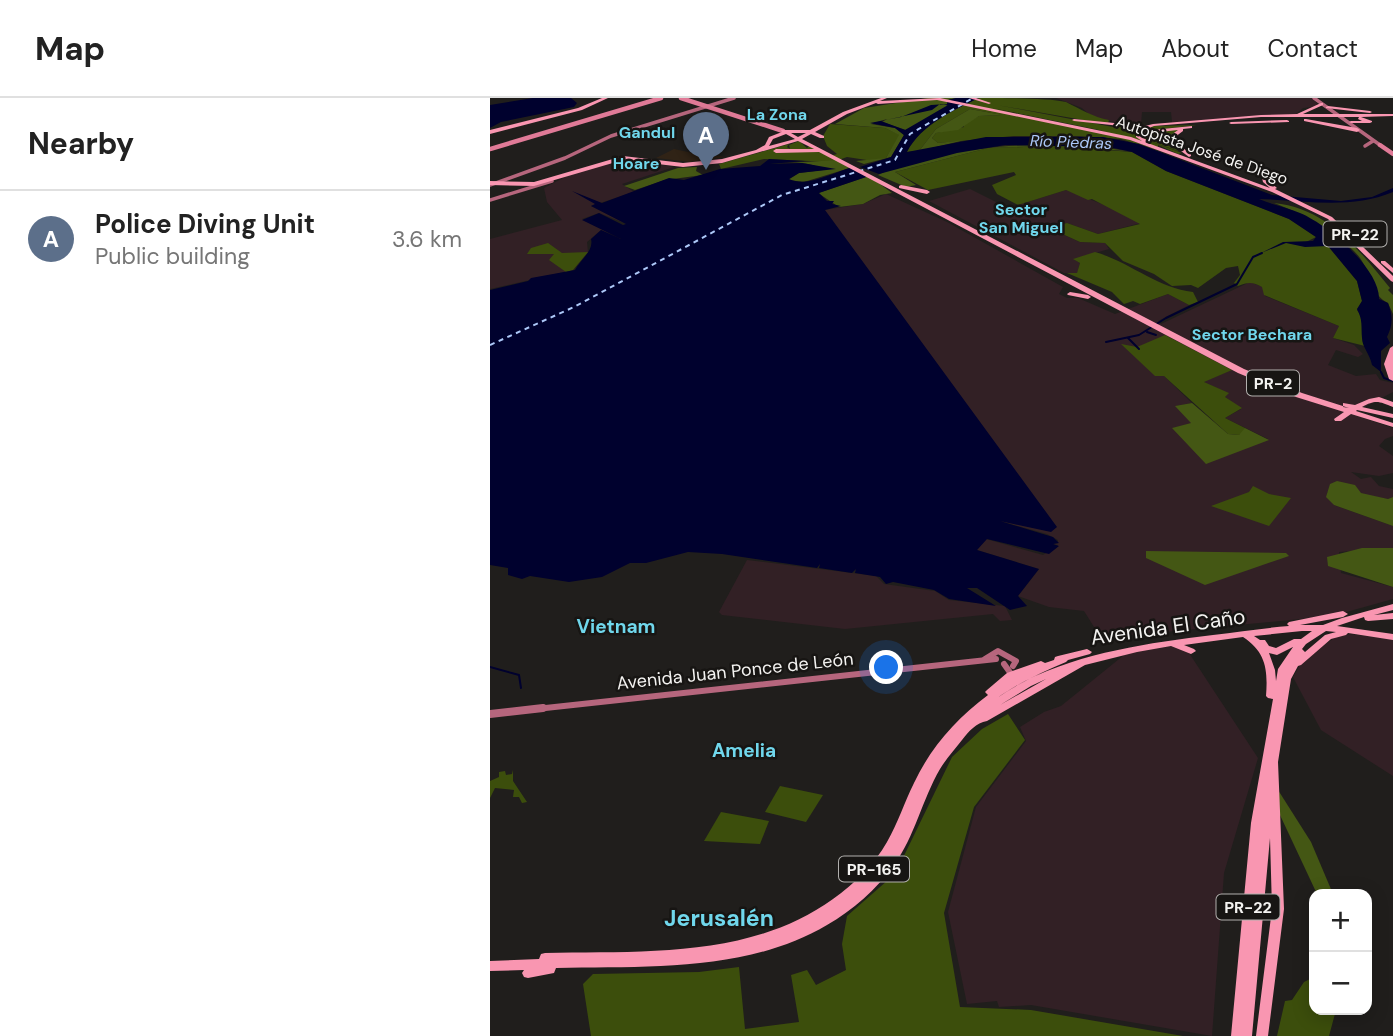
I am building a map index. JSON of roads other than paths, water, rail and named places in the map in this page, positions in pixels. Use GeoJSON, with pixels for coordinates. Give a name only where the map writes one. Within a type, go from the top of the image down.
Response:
{"type":"FeatureCollection","features":[{"type":"Feature","properties":{"kind":"highway"},"geometry":{"type":"LineString","coordinates":[[807,143],[807,147],[801,149],[788,147],[795,138],[879,98]]}},
{"type":"Feature","properties":{"kind":"highway"},"geometry":{"type":"LineString","coordinates":[[894,98],[911,98]]}},
{"type":"Feature","properties":{"kind":"highway","name":"Autopista José de Diego"},"geometry":{"type":"LineString","coordinates":[[933,98],[1120,131],[1194,158],[1274,190],[1339,225],[1393,280]]}},
{"type":"Feature","properties":{"kind":"highway","name":"Autopista José de Diego"},"geometry":{"type":"LineString","coordinates":[[971,98],[1146,144],[1293,196],[1347,226],[1393,272]]}},
{"type":"Feature","properties":{"kind":"highway"},"geometry":{"type":"LineString","coordinates":[[564,114],[601,99]]}},
{"type":"Feature","properties":{"kind":"highway"},"geometry":{"type":"LineString","coordinates":[[490,131],[574,110],[601,99]]}},
{"type":"Feature","properties":{"kind":"highway"},"geometry":{"type":"LineString","coordinates":[[490,131],[601,99]]}},
{"type":"Feature","properties":{"kind":"highway"},"geometry":{"type":"LineString","coordinates":[[860,106],[946,100]]}},
{"type":"Feature","properties":{"kind":"highway"},"geometry":{"type":"LineString","coordinates":[[1297,118],[1321,104]]}},
{"type":"Feature","properties":{"kind":"highway"},"geometry":{"type":"LineString","coordinates":[[1115,126],[1338,116],[1359,108],[1393,117]]}},
{"type":"Feature","properties":{"kind":"highway"},"geometry":{"type":"LineString","coordinates":[[1318,115],[1307,111],[1318,109],[1338,116]]}},
{"type":"Feature","properties":{"kind":"highway"},"geometry":{"type":"LineString","coordinates":[[1338,116],[1339,110],[1366,112],[1360,115]]}},
{"type":"Feature","properties":{"kind":"highway"},"geometry":{"type":"LineString","coordinates":[[1283,118],[1318,115],[1393,117]]}},
{"type":"Feature","properties":{"kind":"highway"},"geometry":{"type":"LineString","coordinates":[[1208,123],[1236,119],[1382,115]]}},
{"type":"Feature","properties":{"kind":"highway"},"geometry":{"type":"LineString","coordinates":[[830,153],[822,137],[824,129],[838,116]]}},
{"type":"Feature","properties":{"kind":"highway"},"geometry":{"type":"LineString","coordinates":[[1297,118],[1359,130],[1375,119],[1393,117]]}},
{"type":"Feature","properties":{"kind":"highway"},"geometry":{"type":"LineString","coordinates":[[1047,118],[1126,133],[1156,132],[1197,124]]}},
{"type":"Feature","properties":{"kind":"highway"},"geometry":{"type":"LineString","coordinates":[[1047,118],[1115,126],[1164,127],[1268,118],[1279,125]]}},
{"type":"Feature","properties":{"kind":"highway"},"geometry":{"type":"LineString","coordinates":[[1208,123],[1268,118]]}},
{"type":"Feature","properties":{"kind":"highway"},"geometry":{"type":"LineString","coordinates":[[1179,122],[1164,127],[1153,125],[1139,130],[1139,138],[1194,158]]}},
{"type":"Feature","properties":{"kind":"highway"},"geometry":{"type":"LineString","coordinates":[[1197,124],[1177,132],[1171,140],[1178,149],[1223,172]]}},
{"type":"Feature","properties":{"kind":"highway"},"geometry":{"type":"LineString","coordinates":[[1164,127],[1156,137],[1158,146],[1207,166]]}},
{"type":"Feature","properties":{"kind":"highway"},"geometry":{"type":"LineString","coordinates":[[752,153],[765,145],[772,136],[813,129]]}},
{"type":"Feature","properties":{"kind":"highway"},"geometry":{"type":"LineString","coordinates":[[795,138],[813,129]]}},
{"type":"Feature","properties":{"kind":"highway"},"geometry":{"type":"LineString","coordinates":[[784,132],[830,153]]}},
{"type":"Feature","properties":{"kind":"highway"},"geometry":{"type":"LineString","coordinates":[[784,132],[830,153],[907,196],[936,208]]}},
{"type":"Feature","properties":{"kind":"highway"},"geometry":{"type":"LineString","coordinates":[[492,184],[527,184],[614,159],[634,156],[694,164],[752,153],[814,132],[822,137]]}},
{"type":"Feature","properties":{"kind":"highway"},"geometry":{"type":"LineString","coordinates":[[1146,144],[1223,172]]}},
{"type":"Feature","properties":{"kind":"highway"},"geometry":{"type":"LineString","coordinates":[[752,153],[802,150],[830,153]]}},
{"type":"Feature","properties":{"kind":"highway"},"geometry":{"type":"LineString","coordinates":[[492,184],[530,184],[618,159],[641,158],[683,165],[731,158]]}},
{"type":"Feature","properties":{"kind":"highway"},"geometry":{"type":"LineString","coordinates":[[597,165],[618,159]]}},
{"type":"Feature","properties":{"kind":"highway"},"geometry":{"type":"LineString","coordinates":[[1264,174],[1265,181],[1274,190]]}},
{"type":"Feature","properties":{"kind":"highway"},"geometry":{"type":"LineString","coordinates":[[921,193],[892,182],[883,185],[925,204],[1064,279],[1070,289],[1085,292]]}},
{"type":"Feature","properties":{"kind":"highway"},"geometry":{"type":"LineString","coordinates":[[907,196],[921,193]]}},
{"type":"Feature","properties":{"kind":"highway"},"geometry":{"type":"LineString","coordinates":[[921,193],[920,198],[936,208],[1085,292],[1153,326]]}},
{"type":"Feature","properties":{"kind":"highway"},"geometry":{"type":"LineString","coordinates":[[1006,248],[1049,275],[1077,281],[1085,292]]}},
{"type":"Feature","properties":{"kind":"highway"},"geometry":{"type":"LineString","coordinates":[[1368,255],[1393,288]]}},
{"type":"Feature","properties":{"kind":"highway","name":"PR-2"},"geometry":{"type":"LineString","coordinates":[[1153,326],[1218,360],[1279,387],[1392,416]]}},
{"type":"Feature","properties":{"kind":"highway","name":"PR-2"},"geometry":{"type":"LineString","coordinates":[[1153,326],[1294,391],[1392,416]]}},
{"type":"Feature","properties":{"kind":"highway"},"geometry":{"type":"LineString","coordinates":[[1393,348],[1388,361],[1393,379]]}},
{"type":"Feature","properties":{"kind":"highway"},"geometry":{"type":"LineString","coordinates":[[1393,359],[1393,366]]}},
{"type":"Feature","properties":{"kind":"highway"},"geometry":{"type":"LineString","coordinates":[[1218,360],[1258,381]]}},
{"type":"Feature","properties":{"kind":"highway"},"geometry":{"type":"LineString","coordinates":[[1294,391],[1392,416]]}},
{"type":"Feature","properties":{"kind":"highway"},"geometry":{"type":"LineString","coordinates":[[1318,396],[1351,406]]}},
{"type":"Feature","properties":{"kind":"highway"},"geometry":{"type":"LineString","coordinates":[[1338,419],[1364,403],[1378,399],[1392,416]]}},
{"type":"Feature","properties":{"kind":"highway"},"geometry":{"type":"LineString","coordinates":[[1272,719],[1272,677],[1258,639],[1266,629],[1393,610]]}},
{"type":"Feature","properties":{"kind":"highway","name":"PR-22"},"geometry":{"type":"LineString","coordinates":[[1269,758],[1289,671],[1304,648],[1326,629],[1393,610]]}},
{"type":"Feature","properties":{"kind":"highway","name":"PR-22"},"geometry":{"type":"LineString","coordinates":[[1237,1036],[1272,719],[1283,669],[1297,647],[1326,629],[1393,610]]}},
{"type":"Feature","properties":{"kind":"highway","name":"Avenida El Caño"},"geometry":{"type":"LineString","coordinates":[[1032,677],[1087,652],[1266,629],[1316,625],[1391,635]]}},
{"type":"Feature","properties":{"kind":"highway","name":"Avenida El Caño"},"geometry":{"type":"LineString","coordinates":[[491,962],[710,951],[754,942],[801,924],[847,895],[874,869],[898,831],[924,772],[951,733],[1014,676],[1032,677],[1103,654],[1183,639],[1242,635],[1258,639],[1283,631],[1317,628],[1391,635]]}},
{"type":"Feature","properties":{"kind":"highway"},"geometry":{"type":"LineString","coordinates":[[1283,631],[1264,636],[1263,645],[1271,651],[1281,652],[1326,629]]}},
{"type":"Feature","properties":{"kind":"highway"},"geometry":{"type":"LineString","coordinates":[[1289,671],[1332,636],[1347,632],[1391,635]]}},
{"type":"Feature","properties":{"kind":"highway"},"geometry":{"type":"LineString","coordinates":[[1169,643],[1191,651]]}},
{"type":"Feature","properties":{"kind":"highway"},"geometry":{"type":"LineString","coordinates":[[1014,676],[1044,663],[1087,652]]}},
{"type":"Feature","properties":{"kind":"highway"},"geometry":{"type":"LineString","coordinates":[[950,747],[981,720],[1103,654]]}},
{"type":"Feature","properties":{"kind":"highway","name":"Avenida El Caño"},"geometry":{"type":"LineString","coordinates":[[491,962],[679,961],[729,956],[780,942],[822,923],[862,893],[885,869],[905,838],[934,771],[950,747],[1014,676]]}},
{"type":"Feature","properties":{"kind":"highway","name":"PR-22"},"geometry":{"type":"LineString","coordinates":[[1246,1036],[1266,780]]}},
{"type":"Feature","properties":{"kind":"highway","name":"PR-22"},"geometry":{"type":"LineString","coordinates":[[1262,1036],[1278,909],[1266,780]]}},
{"type":"Feature","properties":{"kind":"highway"},"geometry":{"type":"LineString","coordinates":[[528,973],[576,963]]}},
{"type":"Feature","properties":{"kind":"main road"},"geometry":{"type":"LineString","coordinates":[[490,149],[661,98]]}},
{"type":"Feature","properties":{"kind":"main road"},"geometry":{"type":"LineString","coordinates":[[681,98],[784,132]]}},
{"type":"Feature","properties":{"kind":"main road"},"geometry":{"type":"LineString","coordinates":[[492,184],[565,158],[611,136],[734,98]]}},
{"type":"Feature","properties":{"kind":"main road"},"geometry":{"type":"LineString","coordinates":[[1315,98],[1393,153]]}},
{"type":"Feature","properties":{"kind":"main road"},"geometry":{"type":"LineString","coordinates":[[1315,98],[1373,141],[1384,146]]}},
{"type":"Feature","properties":{"kind":"main road"},"geometry":{"type":"LineString","coordinates":[[1349,131],[1359,130]]}},
{"type":"Feature","properties":{"kind":"main road"},"geometry":{"type":"LineString","coordinates":[[1365,146],[1373,141]]}},
{"type":"Feature","properties":{"kind":"main road"},"geometry":{"type":"LineString","coordinates":[[491,200],[552,180]]}},
{"type":"Feature","properties":{"kind":"main road"},"geometry":{"type":"LineString","coordinates":[[491,200],[538,189]]}},
{"type":"Feature","properties":{"kind":"main road","name":"Avenida Juan Ponce de León"},"geometry":{"type":"LineString","coordinates":[[490,713],[980,661],[993,658],[992,652],[998,651],[1014,676]]}},
{"type":"Feature","properties":{"kind":"main road"},"geometry":{"type":"LineString","coordinates":[[993,658],[1004,664],[1033,691]]}},
{"type":"Feature","properties":{"kind":"water"},"geometry":{"type":"Polygon","coordinates":[[[533,98],[571,98],[577,103],[574,107],[501,122],[490,128],[490,105],[533,98]]]}},
{"type":"Feature","properties":{"kind":"water","name":"Río Piedras"},"geometry":{"type":"Polygon","coordinates":[[[956,98],[979,98],[929,126],[907,152],[986,137],[1103,137],[1139,144],[1272,195],[1341,201],[1372,197],[1393,188],[1393,192],[1360,201],[1310,202],[1259,199],[1300,213],[1324,227],[1350,249],[1371,274],[1379,299],[1388,303],[1391,316],[1387,337],[1390,343],[1381,351],[1381,372],[1372,365],[1362,341],[1361,320],[1357,309],[1362,301],[1357,281],[1328,246],[1305,247],[1286,243],[1261,253],[1283,242],[1313,241],[1316,237],[1289,219],[1166,171],[1132,152],[1109,147],[1005,145],[957,153],[879,174],[860,167],[891,157],[904,135],[895,128],[870,123],[881,121],[905,130],[948,105],[942,104],[956,98]]]}},
{"type":"Feature","properties":{"kind":"water"},"geometry":{"type":"Polygon","coordinates":[[[939,104],[932,110],[903,116],[939,104]]]}},
{"type":"Feature","properties":{"kind":"water"},"geometry":{"type":"Polygon","coordinates":[[[769,159],[805,161],[769,164],[802,163],[836,169],[799,173],[789,179],[796,181],[804,182],[853,167],[869,176],[819,193],[827,201],[834,201],[832,204],[841,206],[825,210],[1057,527],[1051,532],[1000,521],[1053,537],[1059,543],[1053,544],[1059,546],[1049,554],[987,539],[977,550],[1039,569],[1018,596],[1027,606],[1010,610],[977,588],[967,588],[996,606],[949,599],[934,590],[893,582],[886,584],[880,577],[855,573],[856,569],[852,573],[819,568],[820,564],[817,568],[722,554],[688,552],[646,563],[630,563],[602,577],[569,582],[530,576],[522,579],[508,575],[508,568],[490,565],[490,290],[531,278],[575,270],[589,251],[591,239],[601,230],[621,239],[582,220],[599,213],[626,224],[591,206],[595,204],[572,191],[602,203],[669,178],[684,180],[720,169],[760,166],[769,159]]]}},
{"type":"Feature","properties":{"kind":"waterway"},"geometry":{"type":"LineString","coordinates":[[1106,342],[1139,335],[1166,318],[1237,284],[1253,257],[1262,253]]}},
{"type":"Feature","properties":{"kind":"waterway"},"geometry":{"type":"LineString","coordinates":[[1147,332],[1156,335]]}},
{"type":"Feature","properties":{"kind":"waterway"},"geometry":{"type":"LineString","coordinates":[[1128,338],[1139,349]]}},
{"type":"Feature","properties":{"kind":"waterway"},"geometry":{"type":"LineString","coordinates":[[1381,372],[1384,378],[1393,381]]}},
{"type":"Feature","properties":{"kind":"waterway"},"geometry":{"type":"LineString","coordinates":[[490,667],[519,675],[521,688]]}},
{"type":"Feature","properties":{"kind":"place","name":"Police Diving Unit"},"geometry":{"type":"Point","coordinates":[706,170]}},
{"type":"Feature","properties":{"kind":"district","name":"La Zona"},"geometry":{"type":"Point","coordinates":[777,114]}},
{"type":"Feature","properties":{"kind":"district","name":"Gandul"},"geometry":{"type":"Point","coordinates":[647,132]}},
{"type":"Feature","properties":{"kind":"district","name":"Hoare"},"geometry":{"type":"Point","coordinates":[636,163]}},
{"type":"Feature","properties":{"kind":"district","name":"Sector San Miguel"},"geometry":{"type":"Point","coordinates":[1021,218]}},
{"type":"Feature","properties":{"kind":"district","name":"Sector Bechara"},"geometry":{"type":"Point","coordinates":[1252,334]}},
{"type":"Feature","properties":{"kind":"district","name":"Vietnam"},"geometry":{"type":"Point","coordinates":[616,626]}},
{"type":"Feature","properties":{"kind":"district","name":"Amelia"},"geometry":{"type":"Point","coordinates":[744,750]}},
{"type":"Feature","properties":{"kind":"district","name":"Jerusalén"},"geometry":{"type":"Point","coordinates":[719,918]}}]}
